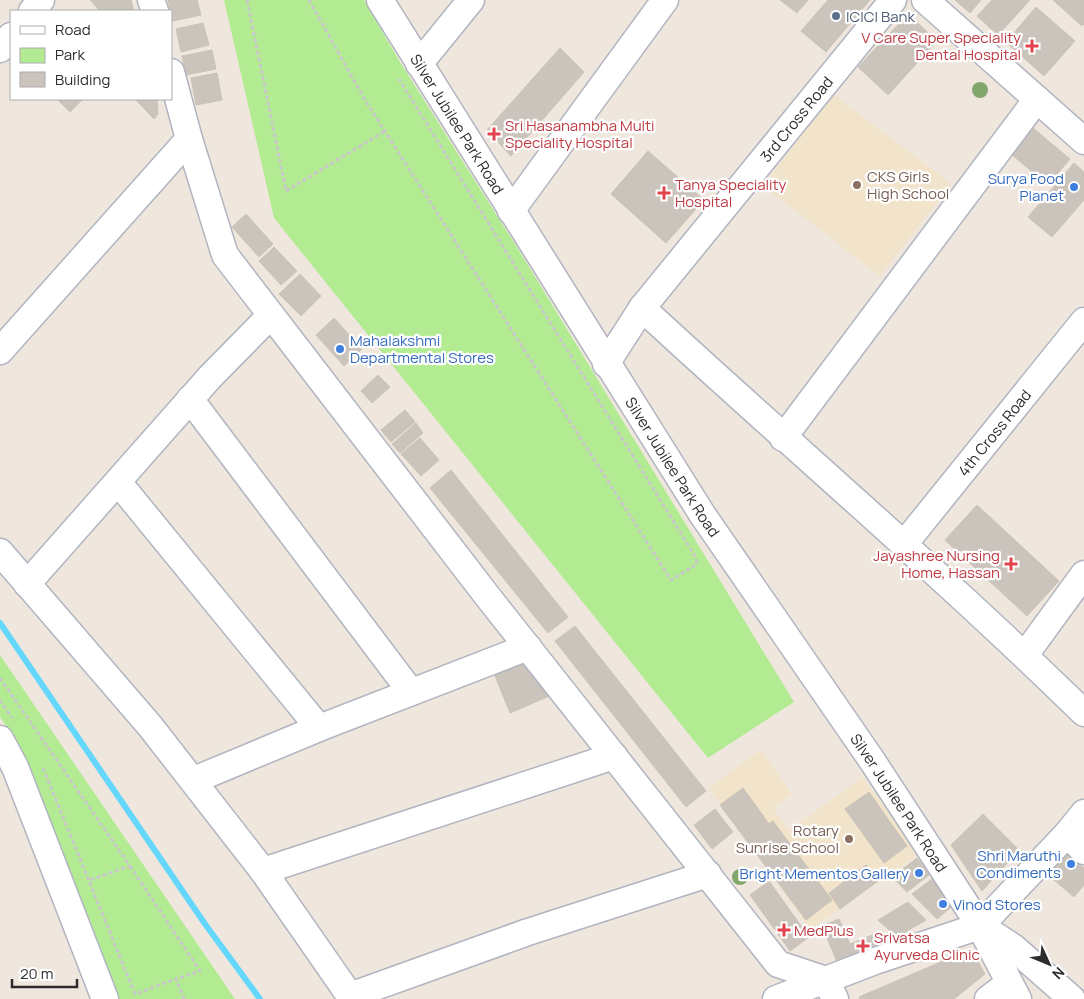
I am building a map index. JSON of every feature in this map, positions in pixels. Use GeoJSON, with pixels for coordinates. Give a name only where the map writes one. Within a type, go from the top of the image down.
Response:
{"type":"FeatureCollection","features":[{"type":"Feature","properties":{"kind":"street"},"geometry":{"type":"LineString","coordinates":[[33,10],[41,0]]}},
{"type":"Feature","properties":{"kind":"street","name":"Silver Jubilee Park Road"},"geometry":{"type":"LineString","coordinates":[[380,0],[408,71],[512,211],[606,364],[702,514],[873,762],[980,926],[1014,991]]}},
{"type":"Feature","properties":{"kind":"street"},"geometry":{"type":"LineString","coordinates":[[408,71],[471,0]]}},
{"type":"Feature","properties":{"kind":"street"},"geometry":{"type":"LineString","coordinates":[[512,211],[665,0]]}},
{"type":"Feature","properties":{"kind":"street","name":"3rd Cross Road"},"geometry":{"type":"LineString","coordinates":[[606,364],[642,308],[893,0]]}},
{"type":"Feature","properties":{"kind":"street"},"geometry":{"type":"LineString","coordinates":[[925,0],[1084,141]]}},
{"type":"Feature","properties":{"kind":"street"},"geometry":{"type":"LineString","coordinates":[[0,49],[10,37]]}},
{"type":"Feature","properties":{"kind":"street"},"geometry":{"type":"LineString","coordinates":[[172,76],[224,255],[528,647],[778,964],[831,990]]}},
{"type":"Feature","properties":{"kind":"street"},"geometry":{"type":"LineString","coordinates":[[783,438],[1037,99]]}},
{"type":"Feature","properties":{"kind":"street"},"geometry":{"type":"LineString","coordinates":[[0,351],[189,139]]}},
{"type":"Feature","properties":{"kind":"street"},"geometry":{"type":"LineString","coordinates":[[642,308],[783,438],[905,543],[1084,713]]}},
{"type":"Feature","properties":{"kind":"street"},"geometry":{"type":"LineString","coordinates":[[27,584],[190,399],[271,315]]}},
{"type":"Feature","properties":{"kind":"street","name":"4th Cross Road"},"geometry":{"type":"LineString","coordinates":[[905,543],[1084,321]]}},
{"type":"Feature","properties":{"kind":"street"},"geometry":{"type":"LineString","coordinates":[[190,399],[411,692]]}},
{"type":"Feature","properties":{"kind":"street"},"geometry":{"type":"LineString","coordinates":[[118,482],[318,728]]}},
{"type":"Feature","properties":{"kind":"street"},"geometry":{"type":"LineString","coordinates":[[0,552],[194,780],[263,871],[350,998],[528,932],[708,874]]}},
{"type":"Feature","properties":{"kind":"street"},"geometry":{"type":"LineString","coordinates":[[1025,655],[1084,574]]}},
{"type":"Feature","properties":{"kind":"street"},"geometry":{"type":"LineString","coordinates":[[194,780],[318,728],[528,647]]}},
{"type":"Feature","properties":{"kind":"street"},"geometry":{"type":"LineString","coordinates":[[0,739],[15,767],[106,999]]}},
{"type":"Feature","properties":{"kind":"street"},"geometry":{"type":"LineString","coordinates":[[263,871],[614,756]]}},
{"type":"Feature","properties":{"kind":"street"},"geometry":{"type":"LineString","coordinates":[[776,999],[831,990],[875,961],[980,926],[1076,842],[1084,813]]}},
{"type":"Feature","properties":{"kind":"street"},"geometry":{"type":"LineString","coordinates":[[980,926],[1013,947],[1072,999]]}},
{"type":"Feature","properties":{"kind":"street"},"geometry":{"type":"LineString","coordinates":[[988,999],[1014,991]]}},
{"type":"Feature","properties":{"kind":"path"},"geometry":{"type":"LineString","coordinates":[[247,0],[286,191],[385,131]]}},
{"type":"Feature","properties":{"kind":"path"},"geometry":{"type":"LineString","coordinates":[[309,0],[385,131],[671,580],[694,566],[697,563],[695,556],[408,71]]}},
{"type":"Feature","properties":{"kind":"path"},"geometry":{"type":"LineString","coordinates":[[0,678],[130,866],[200,970],[135,994],[90,880],[130,866]]}},
{"type":"Feature","properties":{"kind":"path"},"geometry":{"type":"LineString","coordinates":[[176,979],[184,999]]}},
{"type":"Feature","properties":{"kind":"shaded area","name":"CKS Girls High School"},"geometry":{"type":"Polygon","coordinates":[[[833,94],[951,184],[880,276],[763,186],[833,94]]]}},
{"type":"Feature","properties":{"kind":"shaded area"},"geometry":{"type":"Polygon","coordinates":[[[761,750],[792,794],[773,808],[789,830],[863,777],[918,855],[810,929],[709,788],[761,750]]]}},
{"type":"Feature","properties":{"kind":"green space"},"geometry":{"type":"Polygon","coordinates":[[[224,0],[364,0],[400,62],[520,252],[794,702],[708,758],[274,218],[224,0]]]}},
{"type":"Feature","properties":{"kind":"green space"},"geometry":{"type":"Polygon","coordinates":[[[0,655],[235,999],[118,999],[16,740],[0,717],[0,655]]]}},
{"type":"Feature","properties":{"kind":"building"},"geometry":{"type":"Polygon","coordinates":[[[90,0],[131,0],[134,10],[99,10],[90,0]]]}},
{"type":"Feature","properties":{"kind":"building"},"geometry":{"type":"Polygon","coordinates":[[[168,0],[197,0],[201,15],[173,21],[172,10],[170,10],[168,0]]]}},
{"type":"Feature","properties":{"kind":"building"},"geometry":{"type":"Polygon","coordinates":[[[780,0],[808,0],[797,13],[780,0]]]}},
{"type":"Feature","properties":{"kind":"building","name":"ICICI Bank"},"geometry":{"type":"Polygon","coordinates":[[[828,0],[870,0],[826,52],[801,31],[828,0]]]}},
{"type":"Feature","properties":{"kind":"building"},"geometry":{"type":"Polygon","coordinates":[[[955,0],[981,0],[970,13],[955,0]]]}},
{"type":"Feature","properties":{"kind":"building"},"geometry":{"type":"Polygon","coordinates":[[[992,0],[1030,0],[998,35],[977,16],[992,0]]]}},
{"type":"Feature","properties":{"kind":"building"},"geometry":{"type":"Polygon","coordinates":[[[1053,0],[1084,0],[1084,24],[1082,26],[1053,0]]]}},
{"type":"Feature","properties":{"kind":"building"},"geometry":{"type":"Polygon","coordinates":[[[1036,7],[1075,41],[1044,76],[1006,42],[1036,7]]]}},
{"type":"Feature","properties":{"kind":"building"},"geometry":{"type":"Polygon","coordinates":[[[908,14],[937,41],[888,95],[858,67],[908,14]]]}},
{"type":"Feature","properties":{"kind":"building"},"geometry":{"type":"Polygon","coordinates":[[[203,23],[209,45],[181,52],[176,29],[203,23]]]}},
{"type":"Feature","properties":{"kind":"building"},"geometry":{"type":"Polygon","coordinates":[[[560,48],[584,72],[511,156],[487,130],[560,48]]]}},
{"type":"Feature","properties":{"kind":"building"},"geometry":{"type":"Polygon","coordinates":[[[212,50],[216,69],[186,75],[182,56],[212,50]]]}},
{"type":"Feature","properties":{"kind":"building"},"geometry":{"type":"Polygon","coordinates":[[[217,73],[222,100],[196,105],[191,78],[217,73]]]}},
{"type":"Feature","properties":{"kind":"building"},"geometry":{"type":"Polygon","coordinates":[[[58,100],[82,100],[70,112],[58,100]]]}},
{"type":"Feature","properties":{"kind":"building"},"geometry":{"type":"Polygon","coordinates":[[[136,100],[157,100],[158,114],[154,119],[136,100]]]}},
{"type":"Feature","properties":{"kind":"building"},"geometry":{"type":"Polygon","coordinates":[[[1033,128],[1070,159],[1048,185],[1011,154],[1033,128]]]}},
{"type":"Feature","properties":{"kind":"building"},"geometry":{"type":"Polygon","coordinates":[[[648,151],[704,200],[666,243],[611,194],[648,151]]]}},
{"type":"Feature","properties":{"kind":"building"},"geometry":{"type":"Polygon","coordinates":[[[1074,163],[1084,172],[1084,200],[1052,237],[1028,217],[1074,163]]]}},
{"type":"Feature","properties":{"kind":"building"},"geometry":{"type":"Polygon","coordinates":[[[246,214],[273,244],[259,257],[232,227],[246,214]]]}},
{"type":"Feature","properties":{"kind":"building"},"geometry":{"type":"Polygon","coordinates":[[[274,247],[297,271],[281,285],[259,261],[274,247]]]}},
{"type":"Feature","properties":{"kind":"building"},"geometry":{"type":"Polygon","coordinates":[[[300,274],[321,296],[301,316],[279,294],[300,274]]]}},
{"type":"Feature","properties":{"kind":"building"},"geometry":{"type":"Polygon","coordinates":[[[334,318],[362,349],[344,366],[316,335],[334,318]]]}},
{"type":"Feature","properties":{"kind":"building"},"geometry":{"type":"Polygon","coordinates":[[[378,375],[390,387],[372,403],[361,391],[378,375]]]}},
{"type":"Feature","properties":{"kind":"building"},"geometry":{"type":"Polygon","coordinates":[[[405,410],[415,422],[391,442],[381,430],[405,410]]]}},
{"type":"Feature","properties":{"kind":"building"},"geometry":{"type":"Polygon","coordinates":[[[416,423],[423,433],[400,453],[392,444],[416,423]]]}},
{"type":"Feature","properties":{"kind":"building"},"geometry":{"type":"Polygon","coordinates":[[[420,438],[439,460],[421,476],[401,454],[420,438]]]}},
{"type":"Feature","properties":{"kind":"building"},"geometry":{"type":"Polygon","coordinates":[[[451,470],[568,617],[548,633],[430,488],[451,470]]]}},
{"type":"Feature","properties":{"kind":"building"},"geometry":{"type":"Polygon","coordinates":[[[977,505],[1059,581],[1027,616],[945,540],[977,505]]]}},
{"type":"Feature","properties":{"kind":"building"},"geometry":{"type":"Polygon","coordinates":[[[575,626],[706,791],[686,807],[555,641],[575,626]]]}},
{"type":"Feature","properties":{"kind":"building"},"geometry":{"type":"Polygon","coordinates":[[[520,659],[552,695],[510,713],[493,671],[520,659]]]}},
{"type":"Feature","properties":{"kind":"building"},"geometry":{"type":"Polygon","coordinates":[[[743,788],[769,824],[746,840],[720,805],[743,788]]]}},
{"type":"Feature","properties":{"kind":"building"},"geometry":{"type":"Polygon","coordinates":[[[869,792],[907,846],[884,863],[845,809],[869,792]]]}},
{"type":"Feature","properties":{"kind":"building"},"geometry":{"type":"Polygon","coordinates":[[[715,809],[733,832],[712,849],[694,825],[715,809]]]}},
{"type":"Feature","properties":{"kind":"building"},"geometry":{"type":"Polygon","coordinates":[[[983,814],[1019,850],[982,891],[951,845],[983,814]]]}},
{"type":"Feature","properties":{"kind":"building"},"geometry":{"type":"Polygon","coordinates":[[[773,821],[832,900],[806,920],[746,840],[773,821]]]}},
{"type":"Feature","properties":{"kind":"building"},"geometry":{"type":"Polygon","coordinates":[[[1068,854],[1084,868],[1084,885],[1074,897],[1048,875],[1068,854]]]}},
{"type":"Feature","properties":{"kind":"building"},"geometry":{"type":"Polygon","coordinates":[[[917,858],[929,875],[907,892],[892,877],[917,858]]]}},
{"type":"Feature","properties":{"kind":"building"},"geometry":{"type":"Polygon","coordinates":[[[866,865],[878,881],[840,909],[829,893],[866,865]]]}},
{"type":"Feature","properties":{"kind":"building"},"geometry":{"type":"Polygon","coordinates":[[[932,879],[951,907],[937,919],[912,894],[932,879]]]}},
{"type":"Feature","properties":{"kind":"building"},"geometry":{"type":"Polygon","coordinates":[[[769,881],[809,937],[790,951],[750,895],[769,881]]]}},
{"type":"Feature","properties":{"kind":"building"},"geometry":{"type":"Polygon","coordinates":[[[908,902],[926,920],[897,937],[878,920],[908,902]]]}},
{"type":"Feature","properties":{"kind":"building"},"geometry":{"type":"Polygon","coordinates":[[[839,919],[850,944],[877,933],[882,945],[838,964],[822,926],[839,919]]]}},
{"type":"Feature","properties":{"kind":"building"},"geometry":{"type":"Polygon","coordinates":[[[971,949],[985,974],[954,999],[860,999],[859,997],[971,949]]]}},
{"type":"Feature","properties":{"kind":"waterway"},"geometry":{"type":"LineString","coordinates":[[0,623],[205,924],[260,999]]}},
{"type":"Feature","properties":{"kind":"place","name":"ICICI Bank"},"geometry":{"type":"Point","coordinates":[836,16]}},
{"type":"Feature","properties":{"kind":"place","name":"V Care Super Speciality Dental Hospital"},"geometry":{"type":"Point","coordinates":[1032,46]}},
{"type":"Feature","properties":{"kind":"place","name":"Sri Hasanambha Multi Speciality Hospital"},"geometry":{"type":"Point","coordinates":[494,134]}},
{"type":"Feature","properties":{"kind":"place","name":"CKS Girls High School"},"geometry":{"type":"Point","coordinates":[857,185]}},
{"type":"Feature","properties":{"kind":"place","name":"Surya Food Planet"},"geometry":{"type":"Point","coordinates":[1074,187]}},
{"type":"Feature","properties":{"kind":"place","name":"Tanya Speciality Hospital"},"geometry":{"type":"Point","coordinates":[664,193]}},
{"type":"Feature","properties":{"kind":"place","name":"Mahalakshmi Departmental Stores"},"geometry":{"type":"Point","coordinates":[340,349]}},
{"type":"Feature","properties":{"kind":"place","name":"Jayashree Nursing Home, Hassan"},"geometry":{"type":"Point","coordinates":[1011,564]}},
{"type":"Feature","properties":{"kind":"place","name":"Rotary Sunrise School"},"geometry":{"type":"Point","coordinates":[849,839]}},
{"type":"Feature","properties":{"kind":"place","name":"Shri Maruthi Condiments"},"geometry":{"type":"Point","coordinates":[1071,864]}},
{"type":"Feature","properties":{"kind":"place","name":"Bright Mementos Gallery"},"geometry":{"type":"Point","coordinates":[919,873]}},
{"type":"Feature","properties":{"kind":"place","name":"Vinod Stores"},"geometry":{"type":"Point","coordinates":[943,904]}},
{"type":"Feature","properties":{"kind":"place","name":"MedPlus"},"geometry":{"type":"Point","coordinates":[784,930]}},
{"type":"Feature","properties":{"kind":"place","name":"Srivatsa Ayurveda Clinic"},"geometry":{"type":"Point","coordinates":[863,946]}}]}
